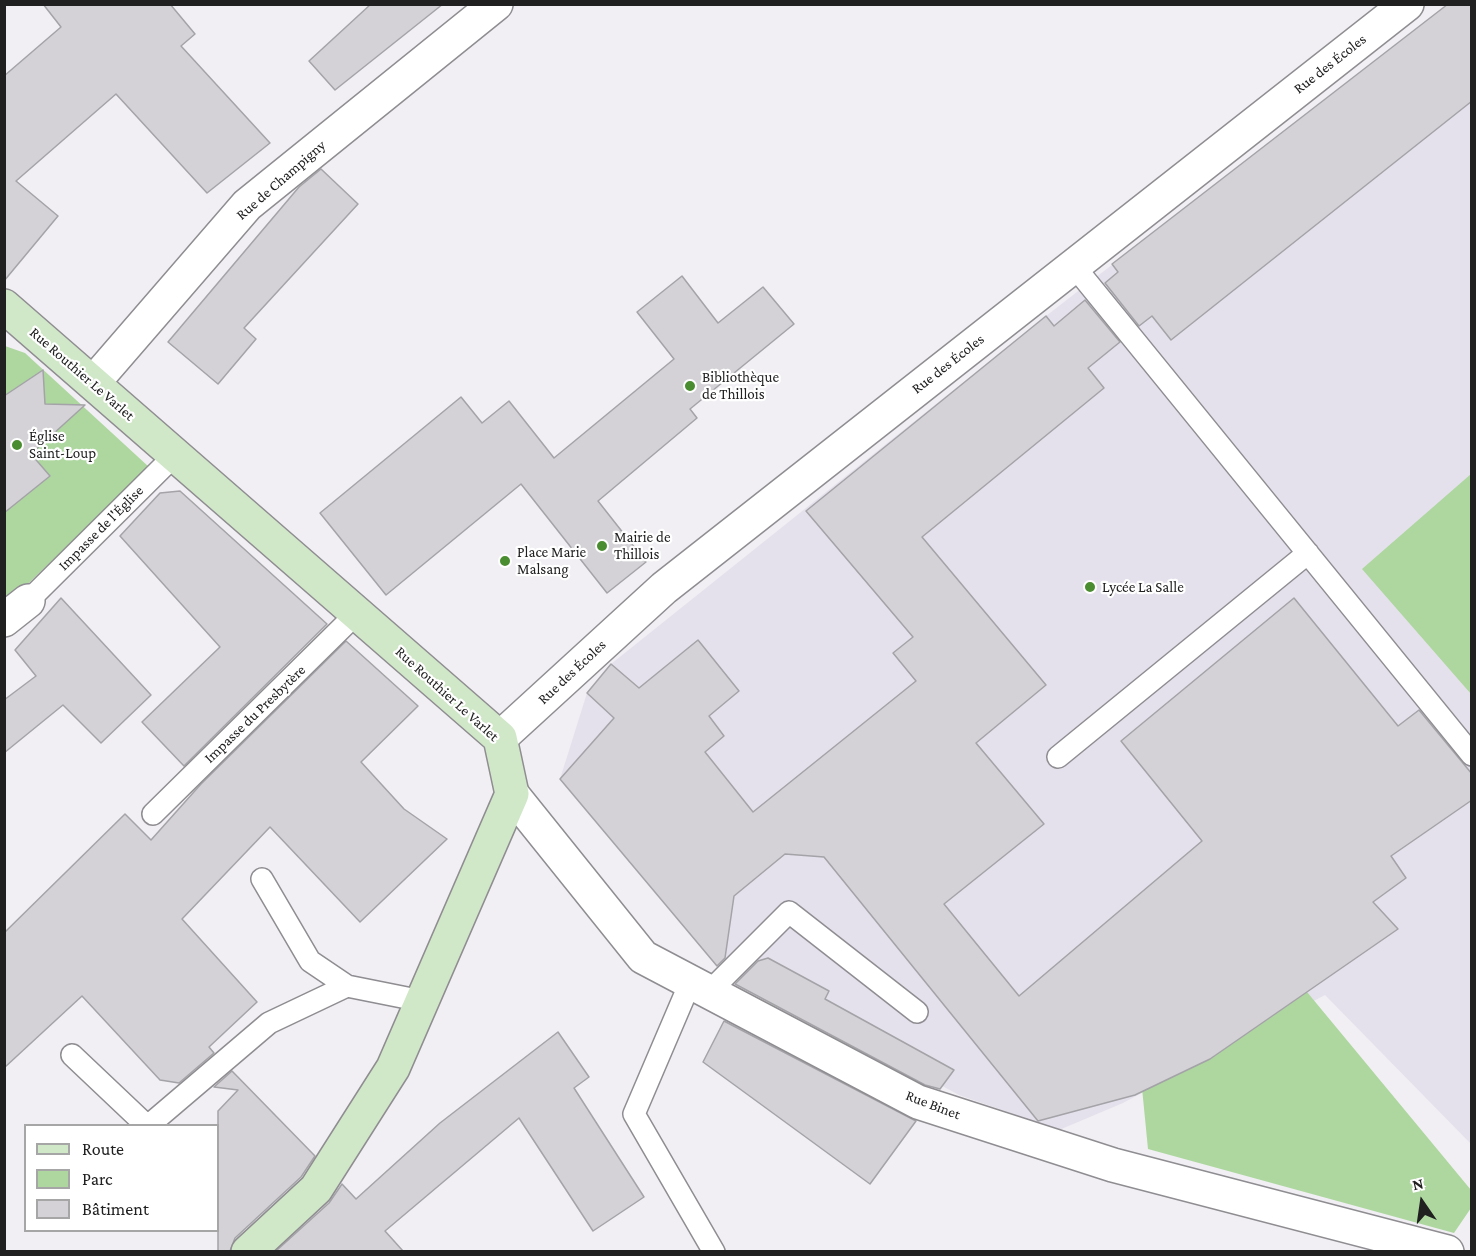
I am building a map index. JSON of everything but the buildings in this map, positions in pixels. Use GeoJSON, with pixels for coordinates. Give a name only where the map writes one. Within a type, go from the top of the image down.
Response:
{"type":"FeatureCollection","features":[{"type":"Feature","properties":{"kind":"street","name":"Rue de Champigny"},"geometry":{"type":"LineString","coordinates":[[93,383],[247,206],[496,4]]}},
{"type":"Feature","properties":{"kind":"street","name":"Rue des Écoles"},"geometry":{"type":"LineString","coordinates":[[501,738],[664,588],[1407,4]]}},
{"type":"Feature","properties":{"kind":"street","name":"Rue Routhier Le Varlet"},"geometry":{"type":"LineString","coordinates":[[4,306],[501,738],[512,794]]}},
{"type":"Feature","properties":{"kind":"street","name":"Rue Binet"},"geometry":{"type":"LineString","coordinates":[[512,794],[643,957],[918,1102],[1113,1165],[1447,1251]]}},
{"type":"Feature","properties":{"kind":"street"},"geometry":{"type":"LineString","coordinates":[[248,1251],[316,1188],[393,1068],[512,794]]}},
{"type":"Feature","properties":{"kind":"lane"},"geometry":{"type":"LineString","coordinates":[[1074,266],[1472,755]]}},
{"type":"Feature","properties":{"kind":"lane","name":"Impasse de l'Église"},"geometry":{"type":"LineString","coordinates":[[16,610],[175,454]]}},
{"type":"Feature","properties":{"kind":"lane"},"geometry":{"type":"LineString","coordinates":[[1058,757],[1308,553]]}},
{"type":"Feature","properties":{"kind":"lane","name":"Impasse du Presbytère"},"geometry":{"type":"LineString","coordinates":[[153,814],[357,614]]}},
{"type":"Feature","properties":{"kind":"lane"},"geometry":{"type":"LineString","coordinates":[[262,879],[310,961],[347,986],[422,1001]]}},
{"type":"Feature","properties":{"kind":"lane"},"geometry":{"type":"LineString","coordinates":[[714,1251],[634,1114],[700,987],[789,912],[917,1012]]}},
{"type":"Feature","properties":{"kind":"lane"},"geometry":{"type":"LineString","coordinates":[[149,1124],[269,1023],[347,986]]}},
{"type":"Feature","properties":{"kind":"lane"},"geometry":{"type":"LineString","coordinates":[[72,1055],[147,1124]]}},
{"type":"Feature","properties":{"kind":"shaded area","name":"Lycée La Salle"},"geometry":{"type":"Polygon","coordinates":[[[1447,5],[1471,5],[1471,1144],[1325,995],[1123,1103],[1059,1130],[959,1095],[743,980],[704,950],[560,779],[587,693],[611,664],[1046,316],[1447,5]]]}},
{"type":"Feature","properties":{"kind":"green space"},"geometry":{"type":"Polygon","coordinates":[[[5,346],[25,353],[149,467],[5,606],[5,346]]]}},
{"type":"Feature","properties":{"kind":"green space"},"geometry":{"type":"Polygon","coordinates":[[[1471,474],[1471,694],[1362,569],[1471,474]]]}},
{"type":"Feature","properties":{"kind":"green space"},"geometry":{"type":"Polygon","coordinates":[[[1307,992],[1471,1190],[1471,1208],[1454,1233],[1148,1149],[1142,1088],[1210,1059],[1307,992]]]}},
{"type":"Feature","properties":{"kind":"place","name":"Bibliothèque de Thillois"},"geometry":{"type":"Point","coordinates":[690,386]}},
{"type":"Feature","properties":{"kind":"place","name":"Église Saint-Loup"},"geometry":{"type":"Point","coordinates":[17,445]}},
{"type":"Feature","properties":{"kind":"place","name":"Mairie de Thillois"},"geometry":{"type":"Point","coordinates":[602,546]}},
{"type":"Feature","properties":{"kind":"place","name":"Place Marie Malsang"},"geometry":{"type":"Point","coordinates":[505,561]}},
{"type":"Feature","properties":{"kind":"place","name":"Lycée La Salle"},"geometry":{"type":"Point","coordinates":[1090,587]}}]}
